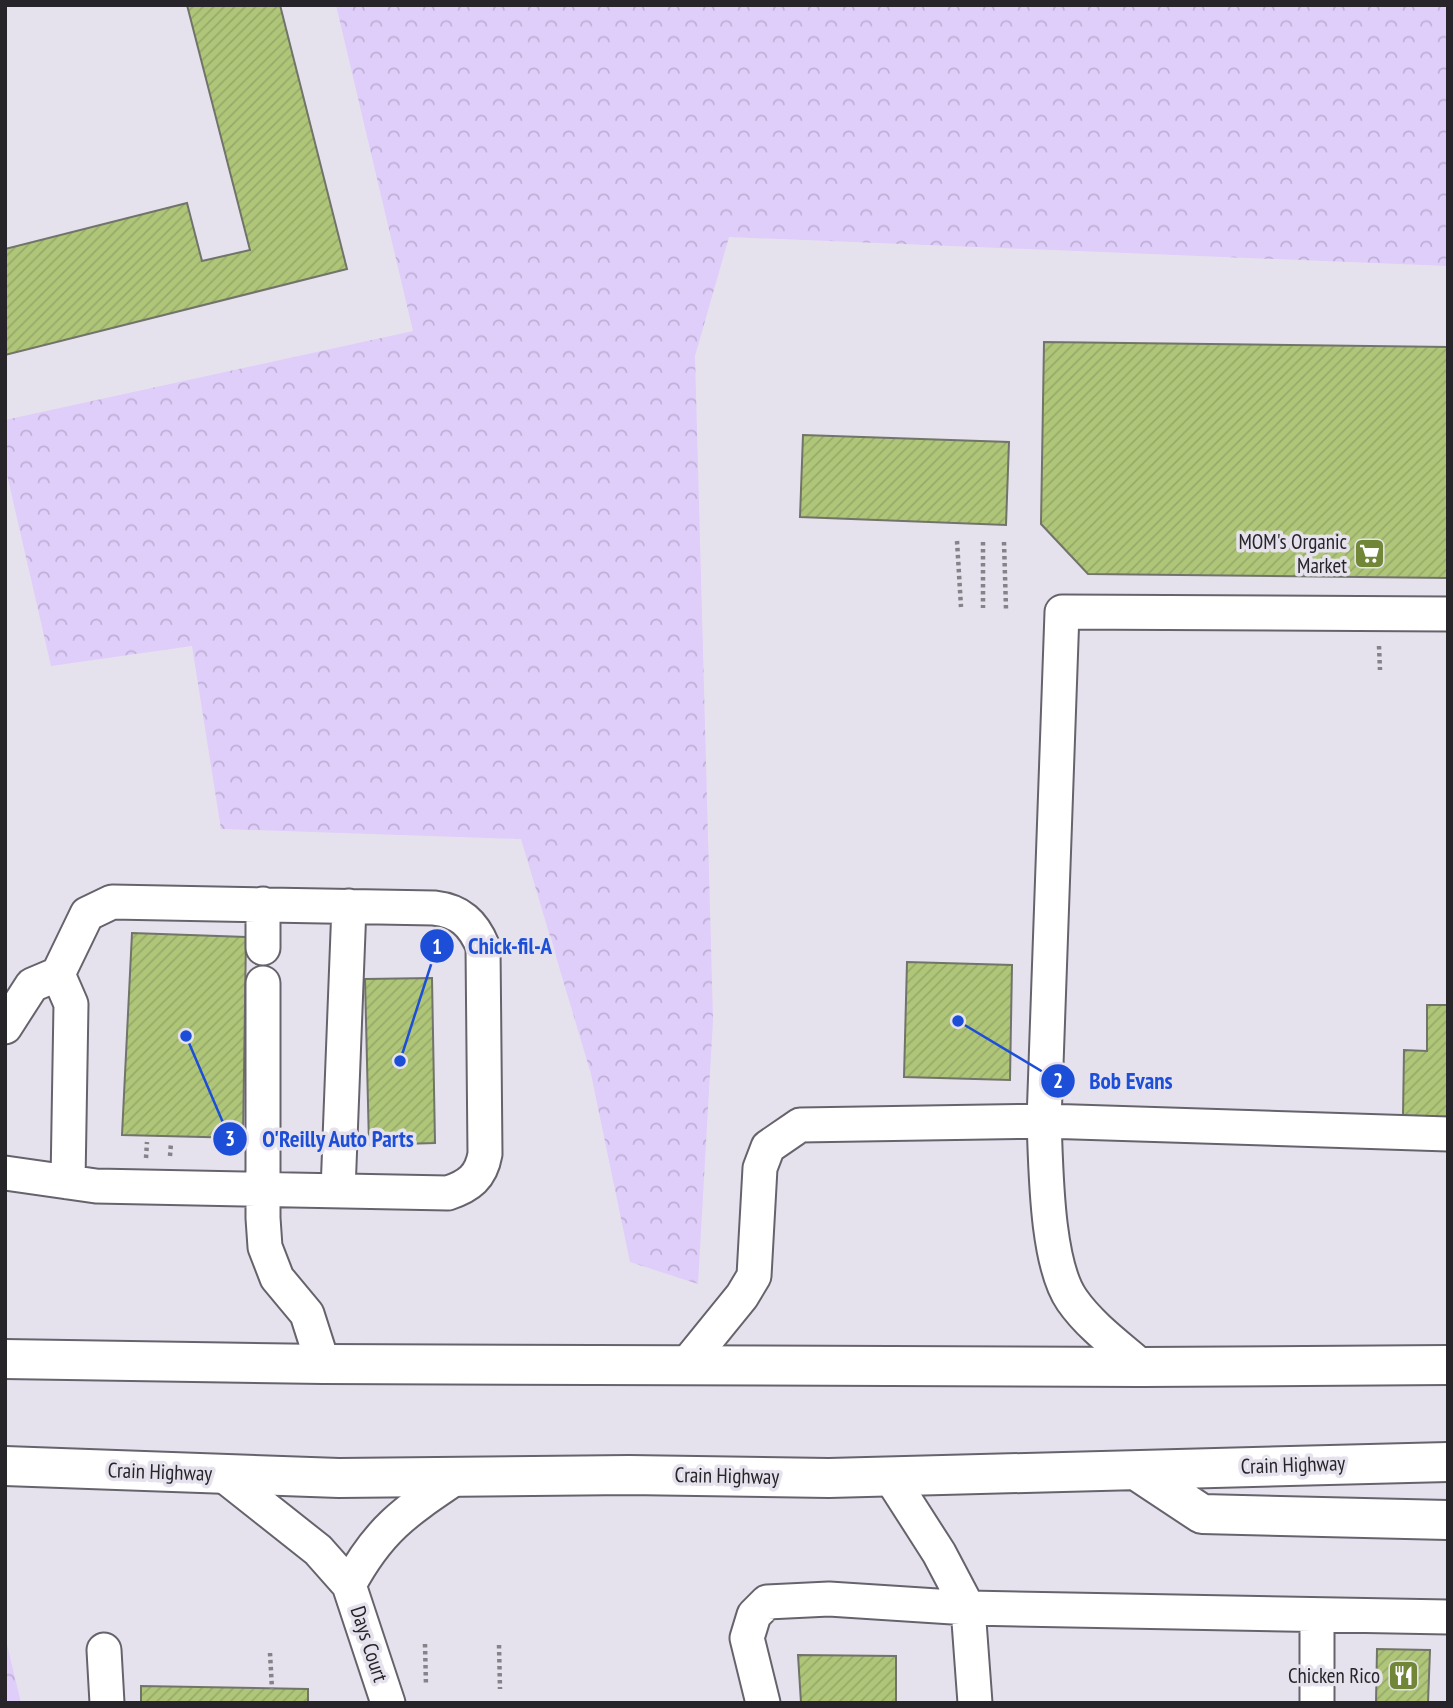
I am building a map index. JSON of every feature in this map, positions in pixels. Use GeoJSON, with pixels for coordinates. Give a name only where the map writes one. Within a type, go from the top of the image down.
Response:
{"type":"FeatureCollection","features":[{"type":"Feature","properties":{"kind":"highway"},"geometry":{"type":"LineString","coordinates":[[5,1359],[323,1364],[1142,1367],[1448,1365]]}},
{"type":"Feature","properties":{"kind":"highway","name":"Crain Highway"},"geometry":{"type":"LineString","coordinates":[[5,1466],[339,1478],[829,1478],[1448,1462]]}},
{"type":"Feature","properties":{"kind":"highway"},"geometry":{"type":"LineString","coordinates":[[1137,1471],[1202,1514],[1448,1520]]}},
{"type":"Feature","properties":{"kind":"street"},"geometry":{"type":"LineString","coordinates":[[1142,1367],[1086,1317],[1062,1282],[1047,1186],[1044,1121],[1062,612],[1448,614]]}},
{"type":"Feature","properties":{"kind":"street"},"geometry":{"type":"LineString","coordinates":[[5,1027],[32,985],[58,974],[87,914],[112,902],[450,910],[462,916],[478,934],[484,947],[485,1154],[478,1175],[470,1184],[448,1193],[96,1186],[5,1173]]}},
{"type":"Feature","properties":{"kind":"street"},"geometry":{"type":"LineString","coordinates":[[263,904],[263,948]]}},
{"type":"Feature","properties":{"kind":"street"},"geometry":{"type":"LineString","coordinates":[[338,1191],[349,906]]}},
{"type":"Feature","properties":{"kind":"street"},"geometry":{"type":"LineString","coordinates":[[58,974],[71,1004],[68,1182]]}},
{"type":"Feature","properties":{"kind":"street"},"geometry":{"type":"LineString","coordinates":[[263,983],[262,1189],[265,1247],[277,1278],[307,1314],[323,1364]]}},
{"type":"Feature","properties":{"kind":"street"},"geometry":{"type":"LineString","coordinates":[[686,1365],[742,1296],[754,1276],[760,1168],[768,1147],[800,1125],[1044,1121],[1448,1134]]}},
{"type":"Feature","properties":{"kind":"street"},"geometry":{"type":"LineString","coordinates":[[222,1474],[318,1549],[349,1585],[369,1548],[406,1511],[457,1477]]}},
{"type":"Feature","properties":{"kind":"street"},"geometry":{"type":"LineString","coordinates":[[889,1475],[939,1553],[968,1608],[975,1703]]}},
{"type":"Feature","properties":{"kind":"street","name":"Days Court"},"geometry":{"type":"LineString","coordinates":[[349,1585],[388,1703]]}},
{"type":"Feature","properties":{"kind":"street"},"geometry":{"type":"LineString","coordinates":[[763,1703],[747,1639],[754,1615],[767,1602],[829,1600],[968,1608],[1448,1617]]}},
{"type":"Feature","properties":{"kind":"street"},"geometry":{"type":"LineString","coordinates":[[1317,1615],[1317,1703]]}},
{"type":"Feature","properties":{"kind":"street"},"geometry":{"type":"LineString","coordinates":[[104,1650],[107,1703]]}},
{"type":"Feature","properties":{"kind":"path"},"geometry":{"type":"LineString","coordinates":[[957,541],[961,607]]}},
{"type":"Feature","properties":{"kind":"path"},"geometry":{"type":"LineString","coordinates":[[983,542],[983,608]]}},
{"type":"Feature","properties":{"kind":"path"},"geometry":{"type":"LineString","coordinates":[[1004,542],[1006,609]]}},
{"type":"Feature","properties":{"kind":"path"},"geometry":{"type":"LineString","coordinates":[[425,1644],[426,1686]]}},
{"type":"Feature","properties":{"kind":"path"},"geometry":{"type":"LineString","coordinates":[[499,1645],[500,1689]]}},
{"type":"Feature","properties":{"kind":"path"},"geometry":{"type":"LineString","coordinates":[[270,1653],[272,1689]]}},
{"type":"Feature","properties":{"kind":"green space"},"geometry":{"type":"Polygon","coordinates":[[[336,5],[1448,5],[1448,266],[729,237],[695,356],[713,1020],[698,1284],[630,1262],[591,1074],[521,839],[221,829],[192,646],[51,666],[5,466],[5,420],[413,331],[336,5]]]}},
{"type":"Feature","properties":{"kind":"green space"},"geometry":{"type":"Polygon","coordinates":[[[5,1636],[21,1703],[5,1703],[5,1636]]]}},
{"type":"Feature","properties":{"kind":"building"},"geometry":{"type":"Polygon","coordinates":[[[187,5],[280,5],[347,269],[5,355],[5,249],[187,203],[202,261],[250,250],[187,5]]]}},
{"type":"Feature","properties":{"kind":"building"},"geometry":{"type":"Polygon","coordinates":[[[1044,342],[1448,347],[1448,578],[1088,574],[1041,524],[1044,342]]]}},
{"type":"Feature","properties":{"kind":"building"},"geometry":{"type":"Polygon","coordinates":[[[803,435],[1009,442],[1006,525],[800,517],[803,435]]]}},
{"type":"Feature","properties":{"kind":"building"},"geometry":{"type":"Polygon","coordinates":[[[132,933],[246,937],[243,1138],[122,1135],[132,933]]]}},
{"type":"Feature","properties":{"kind":"building"},"geometry":{"type":"Polygon","coordinates":[[[907,962],[1012,965],[1010,1080],[904,1077],[907,962]]]}},
{"type":"Feature","properties":{"kind":"building"},"geometry":{"type":"Polygon","coordinates":[[[432,978],[435,1143],[369,1145],[365,979],[432,978]]]}},
{"type":"Feature","properties":{"kind":"building"},"geometry":{"type":"Polygon","coordinates":[[[1427,1005],[1448,1005],[1448,1118],[1403,1117],[1404,1050],[1427,1051],[1427,1005]]]}},
{"type":"Feature","properties":{"kind":"building","name":"Chicken Rico"},"geometry":{"type":"Polygon","coordinates":[[[1377,1649],[1430,1650],[1428,1703],[1376,1703],[1377,1649]]]}},
{"type":"Feature","properties":{"kind":"building"},"geometry":{"type":"Polygon","coordinates":[[[798,1655],[896,1656],[896,1703],[801,1703],[798,1655]]]}},
{"type":"Feature","properties":{"kind":"building"},"geometry":{"type":"Polygon","coordinates":[[[141,1686],[308,1689],[308,1703],[141,1703],[141,1686]]]}},
{"type":"Feature","properties":{"kind":"place","name":"MOM's Organic Market"},"geometry":{"type":"Point","coordinates":[1370,554]}},
{"type":"Feature","properties":{"kind":"place","name":"Bob Evans"},"geometry":{"type":"Point","coordinates":[958,1021]}},
{"type":"Feature","properties":{"kind":"place","name":"O'Reilly Auto Parts"},"geometry":{"type":"Point","coordinates":[186,1036]}},
{"type":"Feature","properties":{"kind":"place","name":"Chick-fil-A"},"geometry":{"type":"Point","coordinates":[400,1061]}},
{"type":"Feature","properties":{"kind":"place","name":"Chicken Rico"},"geometry":{"type":"Point","coordinates":[1403,1676]}}]}
